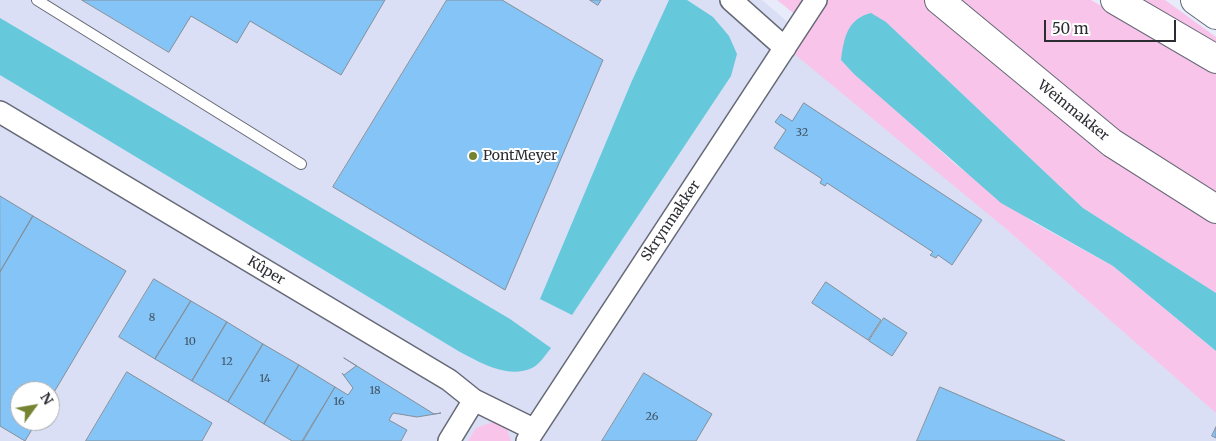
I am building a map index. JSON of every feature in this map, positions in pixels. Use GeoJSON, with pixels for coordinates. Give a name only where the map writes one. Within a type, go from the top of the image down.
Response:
{"type":"FeatureCollection","features":[{"type":"Feature","properties":{"kind":"main road","name":"Weinmakker"},"geometry":{"type":"LineString","coordinates":[[939,0],[1105,138],[1216,210]]}},
{"type":"Feature","properties":{"kind":"main road"},"geometry":{"type":"LineString","coordinates":[[1116,0],[1216,59]]}},
{"type":"Feature","properties":{"kind":"main road"},"geometry":{"type":"LineString","coordinates":[[1195,0],[1216,15]]}},
{"type":"Feature","properties":{"kind":"street"},"geometry":{"type":"LineString","coordinates":[[731,0],[786,48]]}},
{"type":"Feature","properties":{"kind":"street","name":"Skrynmakker"},"geometry":{"type":"LineString","coordinates":[[530,435],[816,0]]}},
{"type":"Feature","properties":{"kind":"street","name":"Kûper"},"geometry":{"type":"LineString","coordinates":[[0,112],[449,380],[474,400],[530,435]]}},
{"type":"Feature","properties":{"kind":"street"},"geometry":{"type":"LineString","coordinates":[[449,441],[474,400]]}},
{"type":"Feature","properties":{"kind":"lane"},"geometry":{"type":"LineString","coordinates":[[37,0],[302,164]]}},
{"type":"Feature","properties":{"kind":"shaded area"},"geometry":{"type":"Polygon","coordinates":[[[0,0],[762,0],[899,117],[1005,228],[1216,412],[1216,441],[0,441],[0,0]]]}},
{"type":"Feature","properties":{"kind":"shaded area"},"geometry":{"type":"Polygon","coordinates":[[[777,0],[807,0],[797,16],[777,0]]]}},
{"type":"Feature","properties":{"kind":"shaded area"},"geometry":{"type":"Polygon","coordinates":[[[827,0],[924,0],[1075,127],[1216,221],[1216,293],[1083,208],[886,22],[841,60],[955,164],[1033,222],[1113,266],[1216,351],[1216,413],[1005,228],[792,52],[827,0]]]}},
{"type":"Feature","properties":{"kind":"shaded area"},"geometry":{"type":"Polygon","coordinates":[[[955,0],[1091,0],[1216,73],[1216,198],[1159,163],[955,0]]]}},
{"type":"Feature","properties":{"kind":"shaded area"},"geometry":{"type":"Polygon","coordinates":[[[1121,0],[1165,0],[1216,37],[1216,53],[1121,0]]]}},
{"type":"Feature","properties":{"kind":"shaded area"},"geometry":{"type":"Polygon","coordinates":[[[493,422],[507,429],[511,441],[468,441],[476,428],[493,422]]]}},
{"type":"Feature","properties":{"kind":"water"},"geometry":{"type":"Polygon","coordinates":[[[669,0],[687,0],[713,17],[729,36],[737,54],[731,76],[572,315],[540,299],[631,83],[669,0]]]}},
{"type":"Feature","properties":{"kind":"water"},"geometry":{"type":"Polygon","coordinates":[[[871,13],[886,22],[1083,208],[1216,293],[1216,351],[1113,266],[1001,203],[854,74],[841,60],[845,37],[848,30],[857,20],[871,13]]]}},
{"type":"Feature","properties":{"kind":"water"},"geometry":{"type":"Polygon","coordinates":[[[0,18],[510,319],[551,348],[535,367],[514,372],[495,368],[460,352],[0,75],[0,18]]]}},
{"type":"Feature","properties":{"kind":"building"},"geometry":{"type":"Polygon","coordinates":[[[82,0],[385,0],[341,75],[250,21],[237,43],[191,16],[169,52],[82,0]]]}},
{"type":"Feature","properties":{"kind":"building"},"geometry":{"type":"Polygon","coordinates":[[[447,0],[502,0],[603,60],[505,290],[333,187],[447,0]]]}},
{"type":"Feature","properties":{"kind":"building"},"geometry":{"type":"Polygon","coordinates":[[[590,0],[601,0],[598,5],[590,0]]]}},
{"type":"Feature","properties":{"kind":"building"},"geometry":{"type":"Polygon","coordinates":[[[804,103],[982,220],[952,265],[938,255],[936,258],[930,255],[933,252],[827,183],[825,186],[820,183],[822,179],[774,148],[786,130],[775,122],[781,114],[792,121],[804,103]]]}},
{"type":"Feature","properties":{"kind":"building"},"geometry":{"type":"Polygon","coordinates":[[[0,196],[33,216],[0,272],[0,196]]]}},
{"type":"Feature","properties":{"kind":"building"},"geometry":{"type":"Polygon","coordinates":[[[33,216],[126,271],[60,382],[10,381],[10,431],[31,431],[25,441],[0,426],[0,272],[33,216]]]}},
{"type":"Feature","properties":{"kind":"building"},"geometry":{"type":"Polygon","coordinates":[[[154,279],[191,301],[155,359],[119,337],[154,279]]]}},
{"type":"Feature","properties":{"kind":"building"},"geometry":{"type":"Polygon","coordinates":[[[826,282],[881,320],[868,340],[812,303],[826,282]]]}},
{"type":"Feature","properties":{"kind":"building"},"geometry":{"type":"Polygon","coordinates":[[[191,301],[227,322],[192,381],[155,359],[191,301]]]}},
{"type":"Feature","properties":{"kind":"building"},"geometry":{"type":"Polygon","coordinates":[[[884,318],[907,333],[892,356],[869,341],[884,318]]]}},
{"type":"Feature","properties":{"kind":"building"},"geometry":{"type":"Polygon","coordinates":[[[227,322],[263,344],[228,402],[192,381],[227,322]]]}},
{"type":"Feature","properties":{"kind":"building"},"geometry":{"type":"Polygon","coordinates":[[[263,344],[299,365],[264,424],[228,402],[263,344]]]}},
{"type":"Feature","properties":{"kind":"building"},"geometry":{"type":"Polygon","coordinates":[[[344,358],[434,414],[441,413],[417,417],[393,413],[389,420],[407,430],[401,441],[302,441],[335,387],[348,395],[353,388],[342,373],[344,375],[356,366],[344,358]]]}},
{"type":"Feature","properties":{"kind":"building"},"geometry":{"type":"Polygon","coordinates":[[[299,365],[335,387],[303,441],[292,441],[264,424],[299,365]]]}},
{"type":"Feature","properties":{"kind":"building"},"geometry":{"type":"Polygon","coordinates":[[[127,372],[212,423],[202,441],[86,441],[127,372]]]}},
{"type":"Feature","properties":{"kind":"building"},"geometry":{"type":"Polygon","coordinates":[[[644,373],[712,414],[696,441],[602,441],[644,373]]]}},
{"type":"Feature","properties":{"kind":"building"},"geometry":{"type":"Polygon","coordinates":[[[940,387],[1065,441],[917,441],[940,387]]]}},
{"type":"Feature","properties":{"kind":"building"},"geometry":{"type":"Polygon","coordinates":[[[1216,427],[1216,438],[1212,436],[1216,427]]]}},
{"type":"Feature","properties":{"kind":"place","name":"PontMeyer"},"geometry":{"type":"Point","coordinates":[473,156]}}]}
